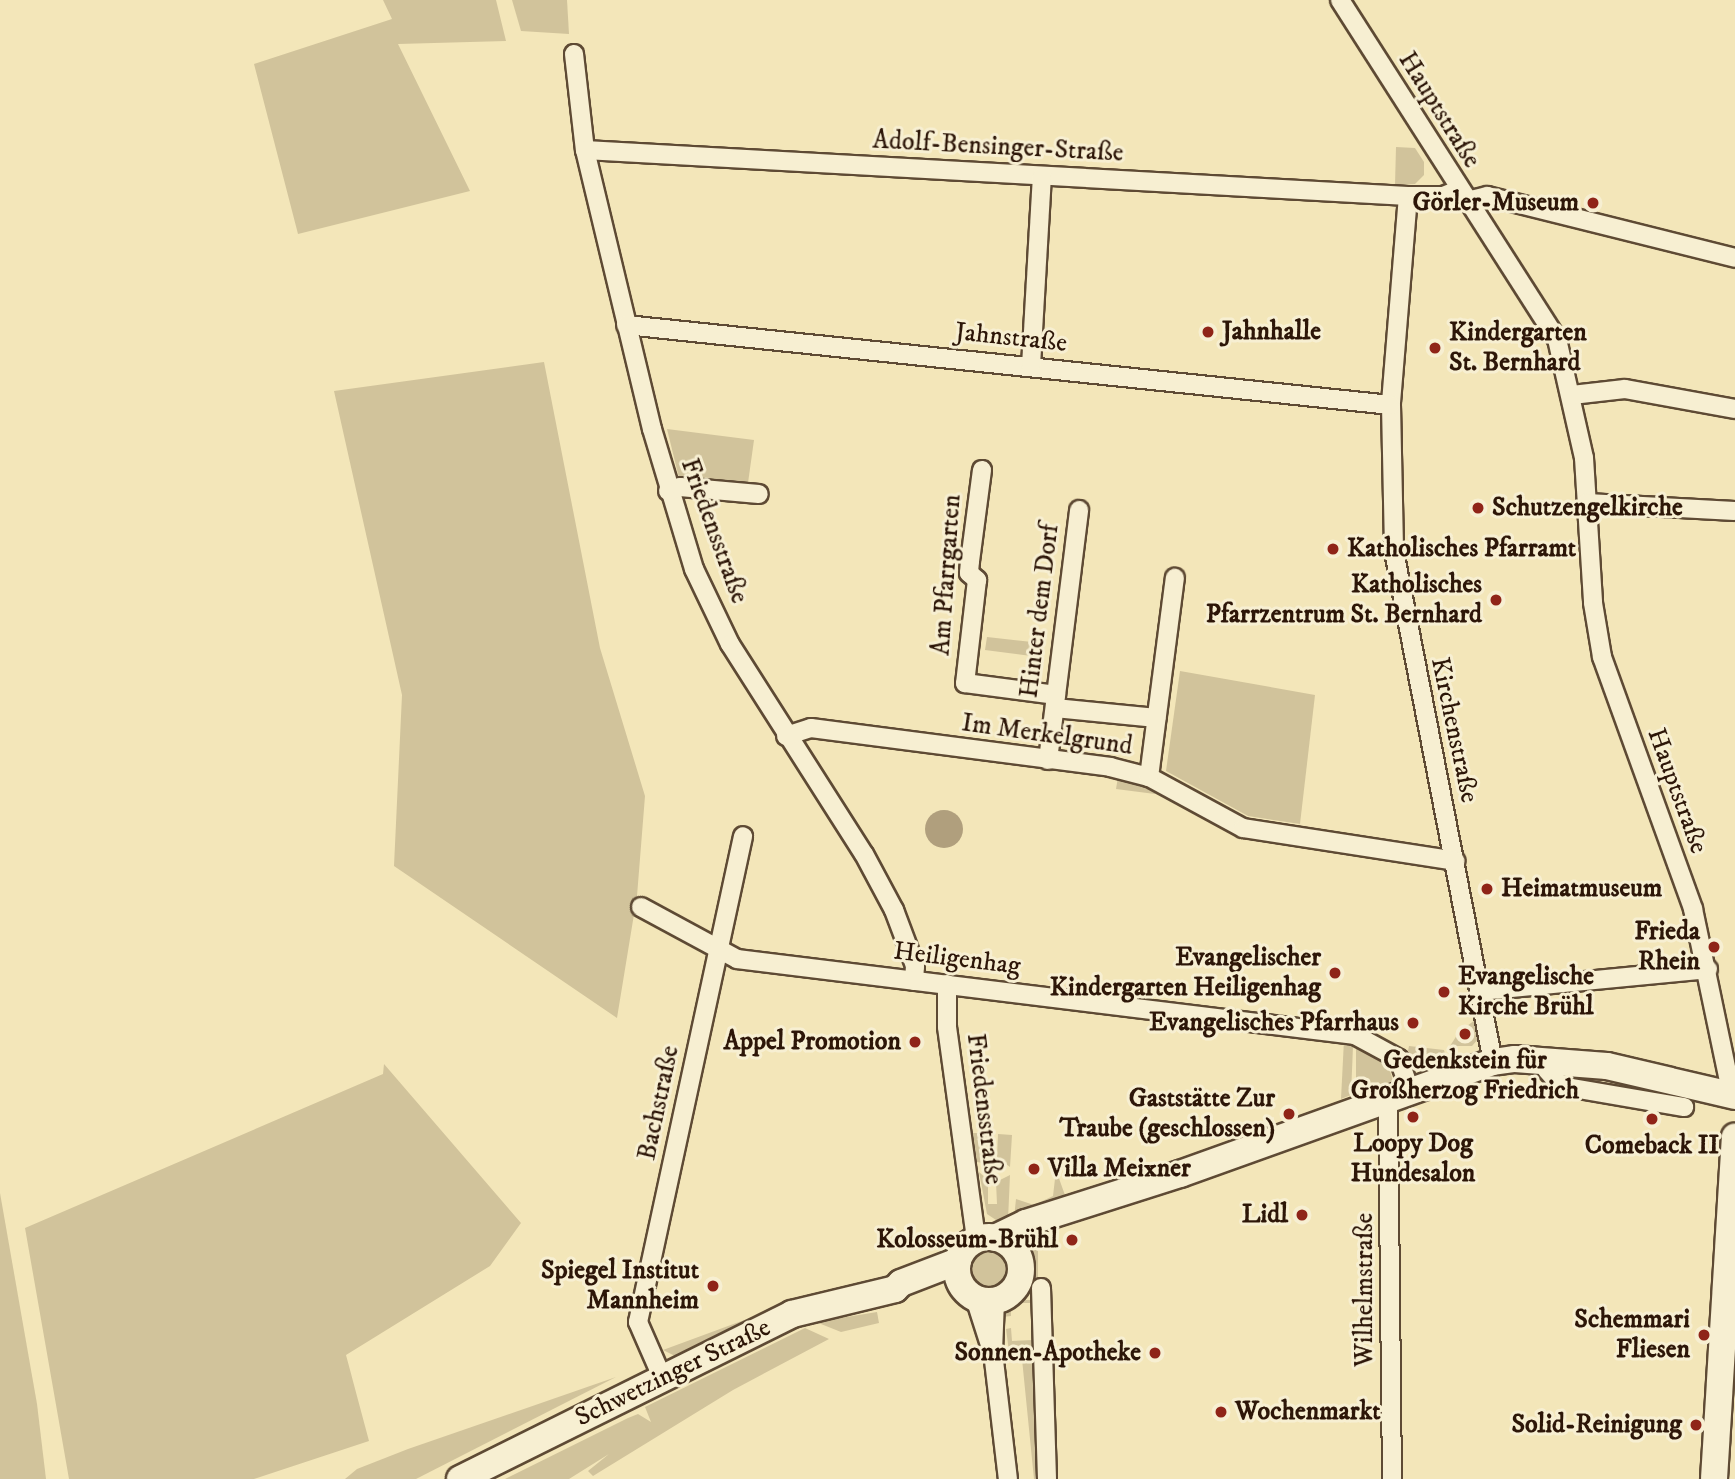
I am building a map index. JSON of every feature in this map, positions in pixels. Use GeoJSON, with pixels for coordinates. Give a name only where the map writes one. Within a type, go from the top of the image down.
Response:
{"type":"FeatureCollection","features":[{"type":"Feature","properties":{"kind":"main road"},"geometry":{"type":"LineString","coordinates":[[1047,1220],[1017,1255],[1017,1283],[977,1295],[958,1261],[986,1239],[1026,1223],[1047,1220],[1493,1062],[1546,1060],[1607,1066],[1734,1099]]}},
{"type":"Feature","properties":{"kind":"main road"},"geometry":{"type":"LineString","coordinates":[[1714,1479],[1735,1137]]}},
{"type":"Feature","properties":{"kind":"main road"},"geometry":{"type":"LineString","coordinates":[[986,1239],[1017,1255]]}},
{"type":"Feature","properties":{"kind":"main road","name":"Schwetzinger Straße"},"geometry":{"type":"LineString","coordinates":[[460,1479],[792,1314],[895,1289],[901,1283],[958,1261]]}},
{"type":"Feature","properties":{"kind":"main road","name":"Schwetzinger Straße"},"geometry":{"type":"LineString","coordinates":[[895,1289],[904,1293],[977,1295]]}},
{"type":"Feature","properties":{"kind":"street","name":"Hauptstraße"},"geometry":{"type":"LineString","coordinates":[[1340,0],[1463,195],[1545,317],[1560,350],[1572,395],[1587,503],[1593,603],[1602,657],[1689,897],[1708,969],[1734,1099]]}},
{"type":"Feature","properties":{"kind":"street","name":"Friedensstraße"},"geometry":{"type":"LineString","coordinates":[[575,54],[585,150],[668,491],[694,569],[730,644],[786,736],[864,854],[894,910],[915,966],[914,981]]}},
{"type":"Feature","properties":{"kind":"street","name":"Adolf-Bensinger-Straße"},"geometry":{"type":"LineString","coordinates":[[585,150],[1408,197],[1487,196],[1735,258]]}},
{"type":"Feature","properties":{"kind":"street"},"geometry":{"type":"LineString","coordinates":[[1031,366],[1042,176]]}},
{"type":"Feature","properties":{"kind":"street","name":"Kirchenstraße"},"geometry":{"type":"LineString","coordinates":[[1408,197],[1391,405],[1394,551],[1482,991],[1493,1062]]}},
{"type":"Feature","properties":{"kind":"street","name":"Jahnstraße"},"geometry":{"type":"LineString","coordinates":[[626,325],[1391,405]]}},
{"type":"Feature","properties":{"kind":"street"},"geometry":{"type":"LineString","coordinates":[[1572,395],[1625,389],[1735,409]]}},
{"type":"Feature","properties":{"kind":"street","name":"Am Pfarrgarten"},"geometry":{"type":"LineString","coordinates":[[982,470],[970,561],[970,573],[976,580],[964,683],[1056,701]]}},
{"type":"Feature","properties":{"kind":"street"},"geometry":{"type":"LineString","coordinates":[[668,491],[680,487],[758,494]]}},
{"type":"Feature","properties":{"kind":"street"},"geometry":{"type":"LineString","coordinates":[[1587,503],[1735,511]]}},
{"type":"Feature","properties":{"kind":"street","name":"Hinter dem Dorf"},"geometry":{"type":"LineString","coordinates":[[1048,760],[1079,510]]}},
{"type":"Feature","properties":{"kind":"street"},"geometry":{"type":"LineString","coordinates":[[1149,777],[1175,578]]}},
{"type":"Feature","properties":{"kind":"street"},"geometry":{"type":"LineString","coordinates":[[1056,701],[1157,718]]}},
{"type":"Feature","properties":{"kind":"street","name":"Im Merkelgrund"},"geometry":{"type":"LineString","coordinates":[[786,736],[811,729],[1048,760],[1149,777],[1243,828],[1455,861]]}},
{"type":"Feature","properties":{"kind":"street","name":"Bachstraße"},"geometry":{"type":"LineString","coordinates":[[662,1377],[638,1322],[743,836]]}},
{"type":"Feature","properties":{"kind":"street","name":"Heiligenhag"},"geometry":{"type":"LineString","coordinates":[[641,907],[719,950],[765,964],[1355,1035],[1399,1059],[1399,1097]]}},
{"type":"Feature","properties":{"kind":"street"},"geometry":{"type":"LineString","coordinates":[[1482,991],[1708,969]]}},
{"type":"Feature","properties":{"kind":"street","name":"Friedensstraße"},"geometry":{"type":"LineString","coordinates":[[947,984],[947,1027],[986,1239]]}},
{"type":"Feature","properties":{"kind":"street"},"geometry":{"type":"LineString","coordinates":[[1546,1060],[1547,1070],[1561,1086],[1684,1107]]}},
{"type":"Feature","properties":{"kind":"street","name":"Wilhelmstraße"},"geometry":{"type":"LineString","coordinates":[[1392,1479],[1399,1097]]}},
{"type":"Feature","properties":{"kind":"street"},"geometry":{"type":"LineString","coordinates":[[1041,1288],[1048,1479]]}},
{"type":"Feature","properties":{"kind":"street"},"geometry":{"type":"LineString","coordinates":[[977,1295],[993,1352],[1008,1479]]}},
{"type":"Feature","properties":{"kind":"shaded area"},"geometry":{"type":"Polygon","coordinates":[[[383,0],[496,0],[506,41],[398,44],[470,191],[298,234],[254,64],[392,19],[383,0]]]}},
{"type":"Feature","properties":{"kind":"shaded area"},"geometry":{"type":"Polygon","coordinates":[[[512,0],[567,0],[569,34],[521,31],[512,0]]]}},
{"type":"Feature","properties":{"kind":"shaded area"},"geometry":{"type":"Polygon","coordinates":[[[1396,147],[1415,148],[1424,162],[1424,175],[1415,184],[1395,185],[1396,147]]]}},
{"type":"Feature","properties":{"kind":"shaded area"},"geometry":{"type":"Polygon","coordinates":[[[544,362],[600,648],[645,796],[637,896],[617,1018],[394,866],[402,695],[334,391],[544,362]]]}},
{"type":"Feature","properties":{"kind":"shaded area"},"geometry":{"type":"Polygon","coordinates":[[[667,429],[754,440],[748,483],[738,490],[680,482],[667,429]]]}},
{"type":"Feature","properties":{"kind":"shaded area"},"geometry":{"type":"Polygon","coordinates":[[[987,637],[1041,643],[1039,657],[985,650],[987,637]]]}},
{"type":"Feature","properties":{"kind":"shaded area"},"geometry":{"type":"Polygon","coordinates":[[[1180,671],[1315,695],[1300,824],[1248,816],[1166,771],[1180,671]]]}},
{"type":"Feature","properties":{"kind":"shaded area"},"geometry":{"type":"Polygon","coordinates":[[[1118,777],[1155,790],[1155,794],[1116,789],[1118,777]]]}},
{"type":"Feature","properties":{"kind":"shaded area"},"geometry":{"type":"Polygon","coordinates":[[[944,810],[957,816],[963,829],[957,842],[944,848],[931,842],[925,829],[931,816],[944,810]]]}},
{"type":"Feature","properties":{"kind":"shaded area"},"geometry":{"type":"Polygon","coordinates":[[[1475,1020],[1479,1038],[1472,1046],[1450,1046],[1459,1032],[1475,1020]]]}},
{"type":"Feature","properties":{"kind":"shaded area"},"geometry":{"type":"Polygon","coordinates":[[[1344,1040],[1353,1046],[1351,1095],[1341,1099],[1344,1040]]]}},
{"type":"Feature","properties":{"kind":"shaded area"},"geometry":{"type":"Polygon","coordinates":[[[1409,1046],[1444,1050],[1447,1062],[1420,1072],[1408,1051],[1409,1046]]]}},
{"type":"Feature","properties":{"kind":"shaded area"},"geometry":{"type":"Polygon","coordinates":[[[1356,1048],[1386,1057],[1393,1081],[1356,1093],[1356,1048]]]}},
{"type":"Feature","properties":{"kind":"shaded area"},"geometry":{"type":"Polygon","coordinates":[[[384,1064],[521,1223],[490,1266],[346,1355],[369,1441],[254,1479],[69,1479],[25,1228],[383,1074],[384,1064]]]}},
{"type":"Feature","properties":{"kind":"shaded area"},"geometry":{"type":"Polygon","coordinates":[[[973,1133],[991,1133],[990,1157],[983,1163],[977,1162],[973,1133]]]}},
{"type":"Feature","properties":{"kind":"shaded area"},"geometry":{"type":"Polygon","coordinates":[[[998,1134],[1012,1135],[1010,1167],[997,1157],[998,1134]]]}},
{"type":"Feature","properties":{"kind":"shaded area"},"geometry":{"type":"Polygon","coordinates":[[[1056,1170],[1066,1198],[1014,1218],[1016,1199],[1034,1205],[1053,1196],[1056,1170]]]}},
{"type":"Feature","properties":{"kind":"shaded area"},"geometry":{"type":"Polygon","coordinates":[[[979,1172],[988,1180],[988,1204],[997,1204],[996,1182],[1010,1175],[1008,1220],[999,1222],[987,1214],[979,1172]]]}},
{"type":"Feature","properties":{"kind":"shaded area"},"geometry":{"type":"Polygon","coordinates":[[[0,1193],[37,1404],[46,1479],[0,1479],[0,1193]]]}},
{"type":"Feature","properties":{"kind":"shaded area"},"geometry":{"type":"Polygon","coordinates":[[[1033,1247],[1038,1251],[1038,1284],[1026,1285],[1026,1300],[1039,1300],[1039,1315],[1033,1315],[1032,1303],[1011,1303],[1011,1316],[1002,1317],[1003,1306],[1026,1282],[1033,1247]]]}},
{"type":"Feature","properties":{"kind":"shaded area"},"geometry":{"type":"Polygon","coordinates":[[[989,1250],[1002,1256],[1008,1269],[1002,1282],[989,1288],[976,1282],[970,1269],[976,1256],[989,1250]]]}},
{"type":"Feature","properties":{"kind":"shaded area"},"geometry":{"type":"Polygon","coordinates":[[[766,1312],[768,1315],[679,1358],[663,1350],[766,1312]]]}},
{"type":"Feature","properties":{"kind":"shaded area"},"geometry":{"type":"Polygon","coordinates":[[[877,1312],[879,1323],[841,1332],[816,1322],[877,1312]]]}},
{"type":"Feature","properties":{"kind":"shaded area"},"geometry":{"type":"Polygon","coordinates":[[[805,1328],[829,1339],[733,1390],[593,1476],[588,1471],[609,1454],[569,1479],[505,1479],[638,1414],[651,1422],[645,1407],[805,1328]]]}},
{"type":"Feature","properties":{"kind":"shaded area"},"geometry":{"type":"Polygon","coordinates":[[[1011,1328],[1012,1341],[1033,1340],[1036,1328],[1043,1479],[1034,1479],[1022,1359],[1010,1359],[1006,1329],[1011,1328]]]}},
{"type":"Feature","properties":{"kind":"shaded area"},"geometry":{"type":"Polygon","coordinates":[[[616,1377],[416,1479],[345,1479],[357,1469],[408,1449],[616,1377]]]}},
{"type":"Feature","properties":{"kind":"place","name":"Görler-Museum"},"geometry":{"type":"Point","coordinates":[1593,203]}},
{"type":"Feature","properties":{"kind":"place","name":"Jahnhalle"},"geometry":{"type":"Point","coordinates":[1208,332]}},
{"type":"Feature","properties":{"kind":"place","name":"Kindergarten St. Bernhard"},"geometry":{"type":"Point","coordinates":[1435,348]}},
{"type":"Feature","properties":{"kind":"place","name":"Schutzengelkirche"},"geometry":{"type":"Point","coordinates":[1478,508]}},
{"type":"Feature","properties":{"kind":"place","name":"Katholisches Pfarramt"},"geometry":{"type":"Point","coordinates":[1333,549]}},
{"type":"Feature","properties":{"kind":"place","name":"Katholisches Pfarrzentrum St. Bernhard"},"geometry":{"type":"Point","coordinates":[1496,600]}},
{"type":"Feature","properties":{"kind":"place","name":"Heimatmuseum"},"geometry":{"type":"Point","coordinates":[1487,889]}},
{"type":"Feature","properties":{"kind":"place","name":"Frieda Rhein"},"geometry":{"type":"Point","coordinates":[1714,947]}},
{"type":"Feature","properties":{"kind":"place","name":"Evangelischer Kindergarten Heiligenhag"},"geometry":{"type":"Point","coordinates":[1335,973]}},
{"type":"Feature","properties":{"kind":"place","name":"Evangelische Kirche Brühl"},"geometry":{"type":"Point","coordinates":[1444,992]}},
{"type":"Feature","properties":{"kind":"place","name":"Evangelisches Pfarrhaus"},"geometry":{"type":"Point","coordinates":[1413,1023]}},
{"type":"Feature","properties":{"kind":"place","name":"Gedenkstein für Großherzog Friedrich"},"geometry":{"type":"Point","coordinates":[1465,1034]}},
{"type":"Feature","properties":{"kind":"place","name":"Appel Promotion"},"geometry":{"type":"Point","coordinates":[915,1042]}},
{"type":"Feature","properties":{"kind":"place","name":"Gaststätte Zur Traube (geschlossen)"},"geometry":{"type":"Point","coordinates":[1289,1114]}},
{"type":"Feature","properties":{"kind":"place","name":"Loopy Dog Hundesalon"},"geometry":{"type":"Point","coordinates":[1413,1117]}},
{"type":"Feature","properties":{"kind":"place","name":"Comeback II"},"geometry":{"type":"Point","coordinates":[1652,1119]}},
{"type":"Feature","properties":{"kind":"place","name":"Villa Meixner"},"geometry":{"type":"Point","coordinates":[1034,1169]}},
{"type":"Feature","properties":{"kind":"place","name":"Lidl"},"geometry":{"type":"Point","coordinates":[1302,1215]}},
{"type":"Feature","properties":{"kind":"place","name":"Kolosseum-Brühl"},"geometry":{"type":"Point","coordinates":[1072,1240]}},
{"type":"Feature","properties":{"kind":"place","name":"Spiegel Institut Mannheim"},"geometry":{"type":"Point","coordinates":[713,1286]}},
{"type":"Feature","properties":{"kind":"place","name":"Schemmari Fliesen"},"geometry":{"type":"Point","coordinates":[1704,1335]}},
{"type":"Feature","properties":{"kind":"place","name":"Sonnen-Apotheke"},"geometry":{"type":"Point","coordinates":[1155,1353]}},
{"type":"Feature","properties":{"kind":"place","name":"Wochenmarkt"},"geometry":{"type":"Point","coordinates":[1221,1412]}},
{"type":"Feature","properties":{"kind":"place","name":"Solid-Reinigung"},"geometry":{"type":"Point","coordinates":[1696,1425]}}]}
